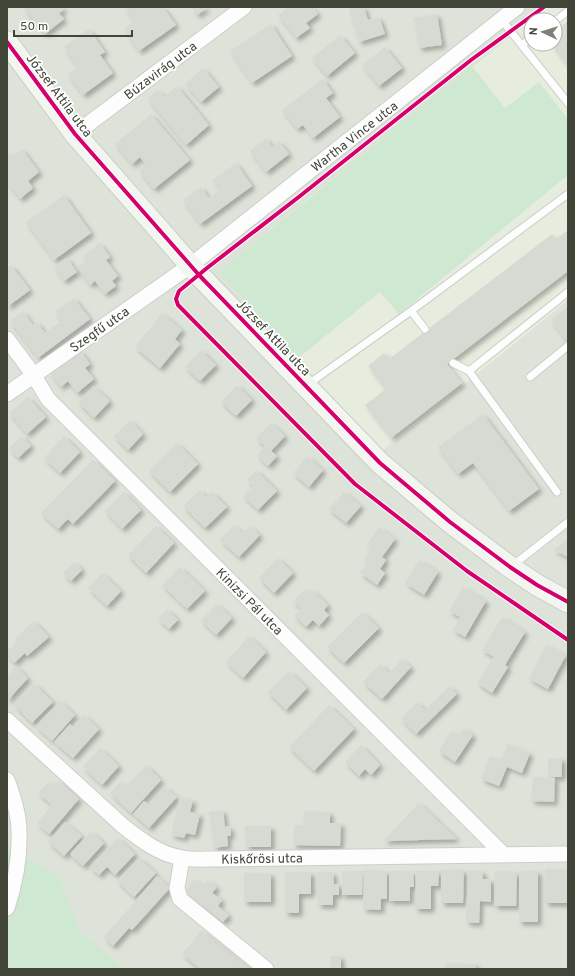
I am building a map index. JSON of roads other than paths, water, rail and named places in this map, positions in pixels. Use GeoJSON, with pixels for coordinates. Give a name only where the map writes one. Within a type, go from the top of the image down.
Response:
{"type":"FeatureCollection","features":[{"type":"Feature","properties":{"kind":"street","name":"Búzavirág utca"},"geometry":{"type":"LineString","coordinates":[[75,134],[244,7]]}},
{"type":"Feature","properties":{"kind":"street","name":"Wartha Vince utca"},"geometry":{"type":"LineString","coordinates":[[191,265],[509,12]]}},
{"type":"Feature","properties":{"kind":"street","name":"József Attila utca"},"geometry":{"type":"LineString","coordinates":[[7,42],[75,134],[191,265],[380,463],[450,522],[510,567],[537,585],[568,602]]}},
{"type":"Feature","properties":{"kind":"street","name":"Szegfű utca"},"geometry":{"type":"LineString","coordinates":[[7,394],[33,374],[191,265]]}},
{"type":"Feature","properties":{"kind":"street","name":"Kinizsi Pál utca"},"geometry":{"type":"LineString","coordinates":[[7,339],[33,374],[48,399],[503,854]]}},
{"type":"Feature","properties":{"kind":"street","name":"Kiskőrösi utca"},"geometry":{"type":"LineString","coordinates":[[7,720],[123,826],[142,841],[160,851],[182,858],[214,859],[568,854]]}},
{"type":"Feature","properties":{"kind":"street"},"geometry":{"type":"LineString","coordinates":[[7,780],[14,800],[19,830],[18,862],[7,908]]}},
{"type":"Feature","properties":{"kind":"street"},"geometry":{"type":"LineString","coordinates":[[182,858],[177,888],[180,899],[266,969]]}},
{"type":"Feature","properties":{"kind":"lane"},"geometry":{"type":"LineString","coordinates":[[509,12],[522,45],[568,103]]}},
{"type":"Feature","properties":{"kind":"lane"},"geometry":{"type":"LineString","coordinates":[[306,385],[411,311],[568,194]]}},
{"type":"Feature","properties":{"kind":"lane"},"geometry":{"type":"LineString","coordinates":[[468,371],[568,292]]}},
{"type":"Feature","properties":{"kind":"lane"},"geometry":{"type":"LineString","coordinates":[[411,311],[425,329]]}},
{"type":"Feature","properties":{"kind":"lane"},"geometry":{"type":"LineString","coordinates":[[530,376],[568,346]]}},
{"type":"Feature","properties":{"kind":"lane"},"geometry":{"type":"LineString","coordinates":[[453,363],[468,371],[557,492]]}},
{"type":"Feature","properties":{"kind":"lane"},"geometry":{"type":"LineString","coordinates":[[510,567],[568,522]]}}]}
